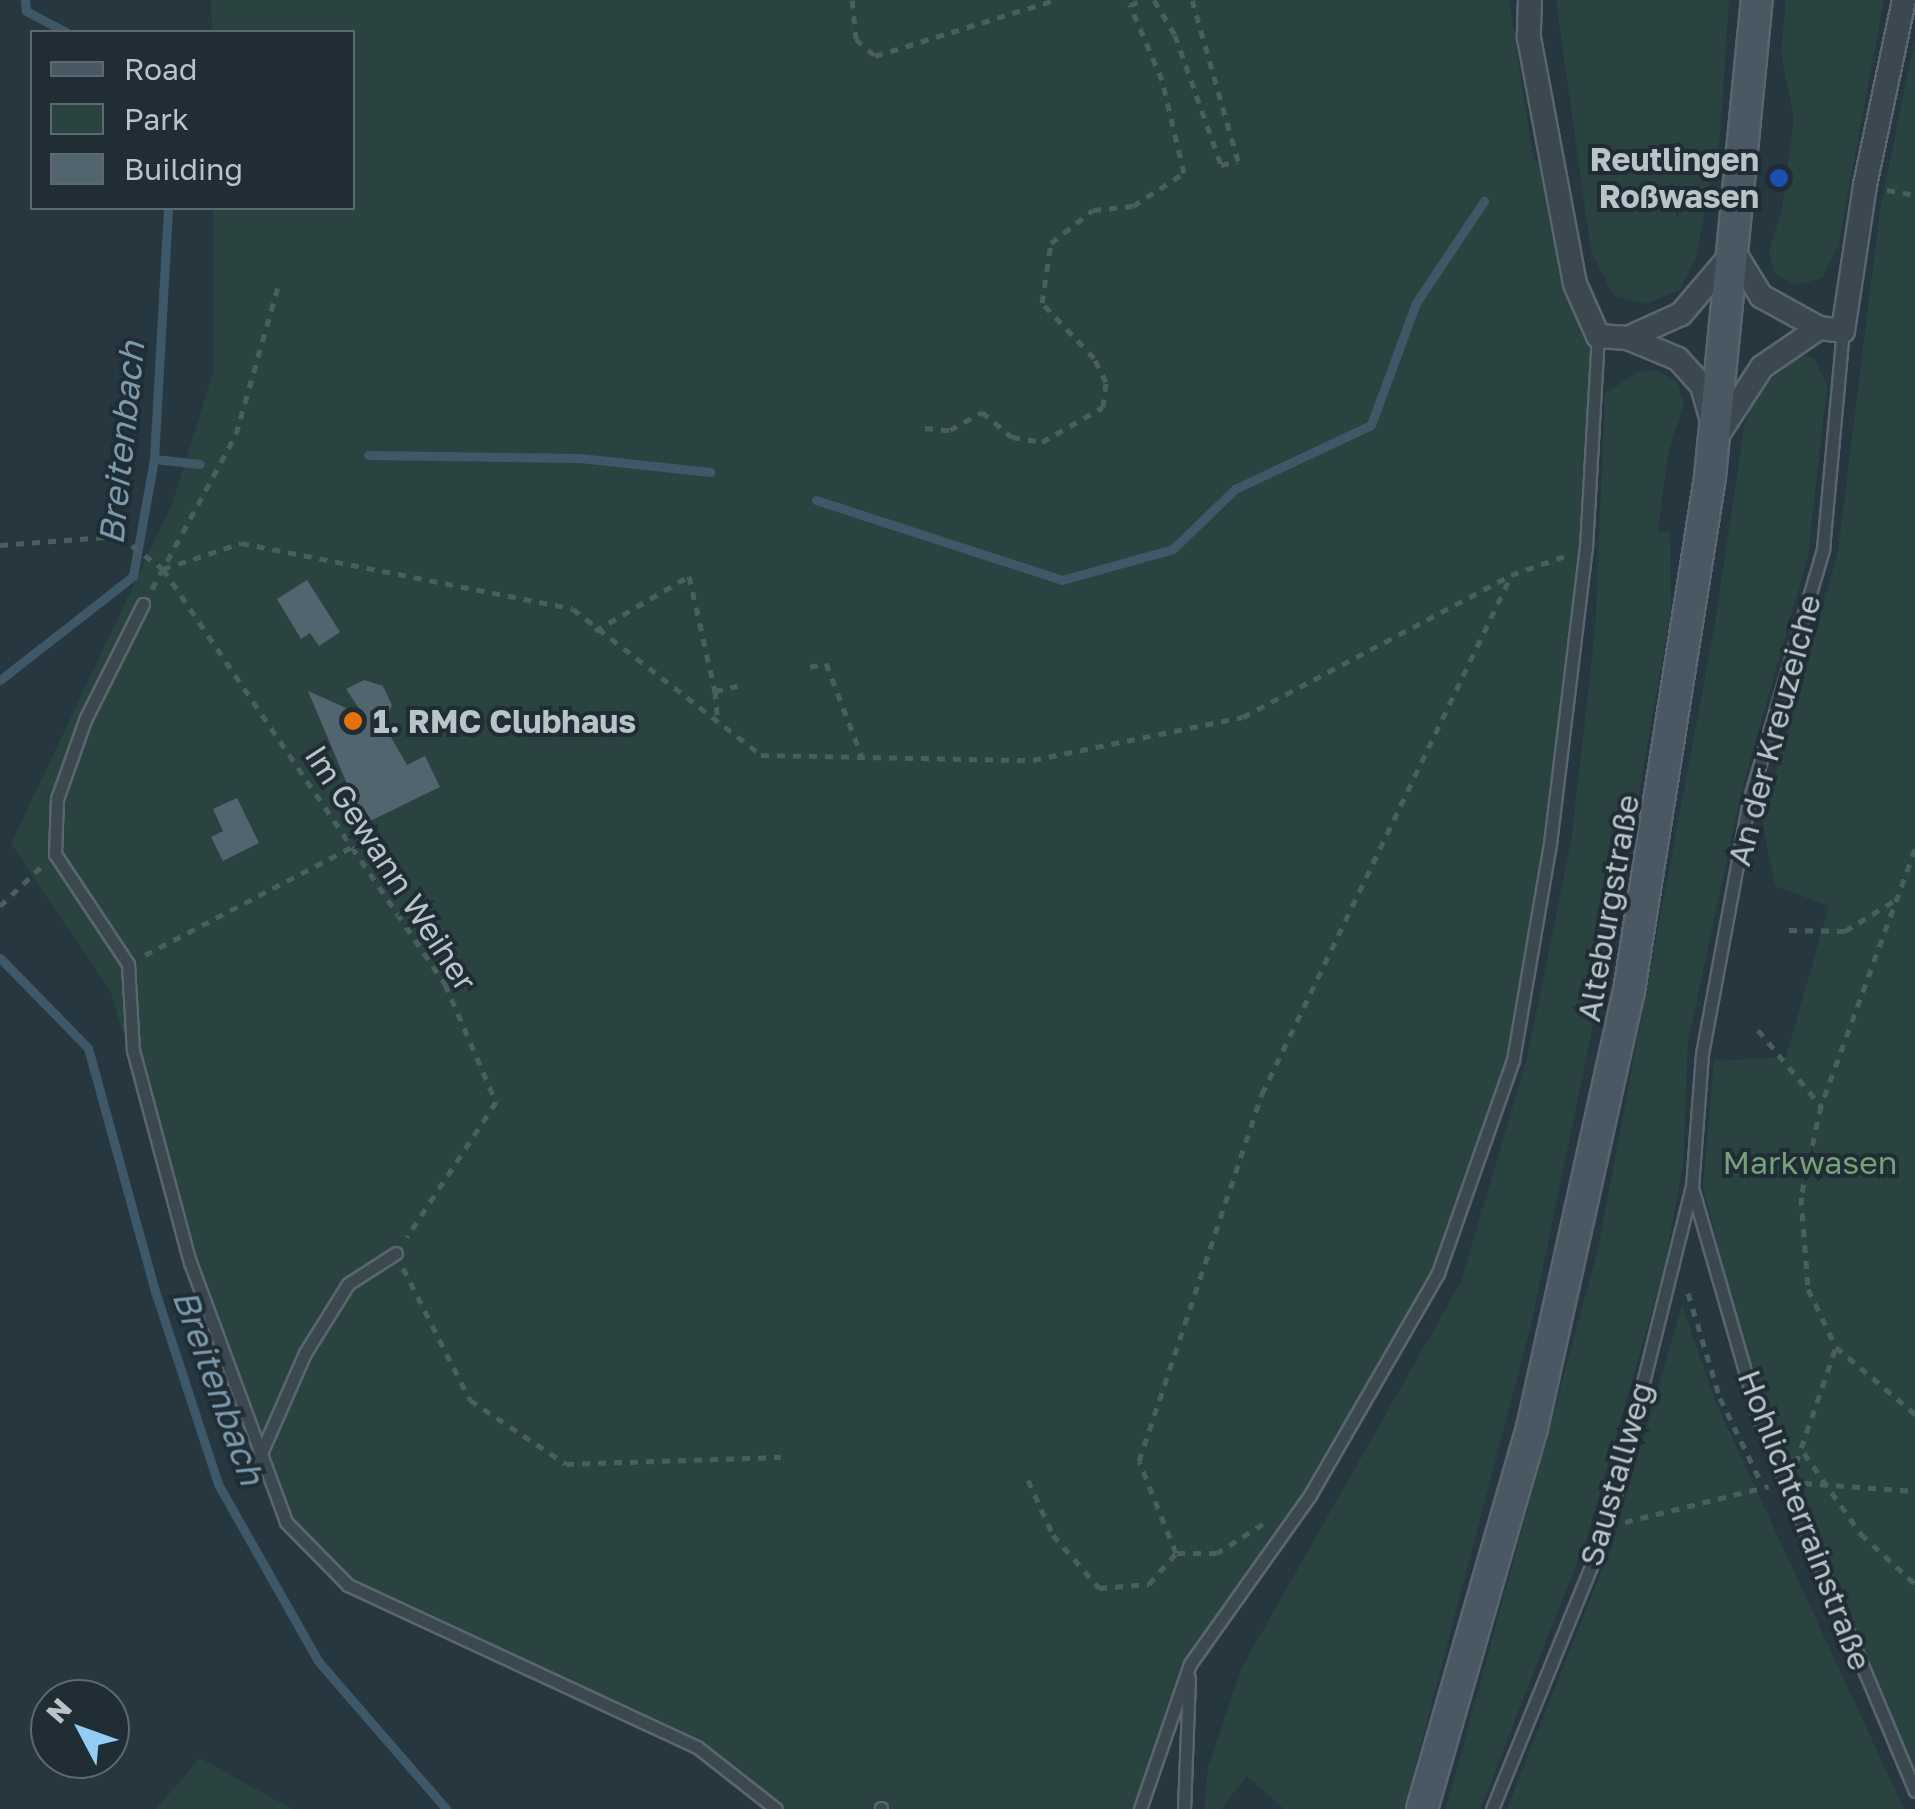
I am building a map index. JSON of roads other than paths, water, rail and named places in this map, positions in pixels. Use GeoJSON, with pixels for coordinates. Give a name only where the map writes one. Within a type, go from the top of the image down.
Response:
{"type":"FeatureCollection","features":[{"type":"Feature","properties":{"kind":"main road","name":"Alteburgstraße"},"geometry":{"type":"LineString","coordinates":[[1422,1809],[1532,1428],[1593,1167],[1669,768],[1714,441],[1757,0]]}},
{"type":"Feature","properties":{"kind":"street"},"geometry":{"type":"LineString","coordinates":[[1530,0],[1530,38],[1576,284],[1598,336],[1628,338],[1692,370],[1708,403],[1714,441]]}},
{"type":"Feature","properties":{"kind":"street"},"geometry":{"type":"LineString","coordinates":[[1628,338],[1681,314],[1734,252],[1761,296],[1818,328],[1843,331],[1864,185],[1904,0]]}},
{"type":"Feature","properties":{"kind":"street"},"geometry":{"type":"LineString","coordinates":[[1714,441],[1762,367],[1818,328]]}},
{"type":"Feature","properties":{"kind":"lane","name":"An der Kreuzeiche"},"geometry":{"type":"LineString","coordinates":[[1692,1187],[1702,1054],[1748,801],[1822,550],[1843,331]]}},
{"type":"Feature","properties":{"kind":"lane"},"geometry":{"type":"LineString","coordinates":[[1140,1809],[1190,1664],[1310,1495],[1438,1273],[1513,1060],[1550,844],[1586,548],[1598,336]]}},
{"type":"Feature","properties":{"kind":"lane"},"geometry":{"type":"LineString","coordinates":[[143,604],[85,720],[57,799],[55,854],[128,964],[133,1050],[190,1262],[258,1460],[286,1522],[348,1585],[696,1747],[776,1809]]}},
{"type":"Feature","properties":{"kind":"lane","name":"Saustallweg"},"geometry":{"type":"LineString","coordinates":[[1492,1809],[1608,1527],[1692,1187]]}},
{"type":"Feature","properties":{"kind":"lane","name":"Hohlichterrainstraße"},"geometry":{"type":"LineString","coordinates":[[1692,1187],[1782,1481],[1915,1791]]}},
{"type":"Feature","properties":{"kind":"lane"},"geometry":{"type":"LineString","coordinates":[[258,1460],[305,1353],[348,1284],[396,1253]]}},
{"type":"Feature","properties":{"kind":"lane"},"geometry":{"type":"LineString","coordinates":[[1184,1809],[1190,1664]]}},
{"type":"Feature","properties":{"kind":"waterway","name":"Breitenbach"},"geometry":{"type":"LineString","coordinates":[[25,0],[26,11],[62,30]]}},
{"type":"Feature","properties":{"kind":"waterway"},"geometry":{"type":"LineString","coordinates":[[816,500],[1062,580],[1173,549],[1235,489],[1371,425],[1416,303],[1484,201]]}},
{"type":"Feature","properties":{"kind":"waterway","name":"Breitenbach"},"geometry":{"type":"LineString","coordinates":[[0,680],[133,576],[154,459],[168,210]]}},
{"type":"Feature","properties":{"kind":"waterway"},"geometry":{"type":"LineString","coordinates":[[368,455],[580,458],[710,472]]}},
{"type":"Feature","properties":{"kind":"waterway"},"geometry":{"type":"LineString","coordinates":[[154,459],[200,464]]}},
{"type":"Feature","properties":{"kind":"waterway","name":"Breitenbach"},"geometry":{"type":"LineString","coordinates":[[0,958],[88,1048],[155,1291],[218,1484],[318,1661],[446,1809]]}},
{"type":"Feature","properties":{"kind":"place","name":"Reutlingen Roßwasen"},"geometry":{"type":"Point","coordinates":[1779,178]}},
{"type":"Feature","properties":{"kind":"place","name":"1. RMC Clubhaus"},"geometry":{"type":"Point","coordinates":[353,721]}},
{"type":"Feature","properties":{"kind":"park label","name":"Markwasen"},"geometry":{"type":"Point","coordinates":[1810,1162]}}]}
